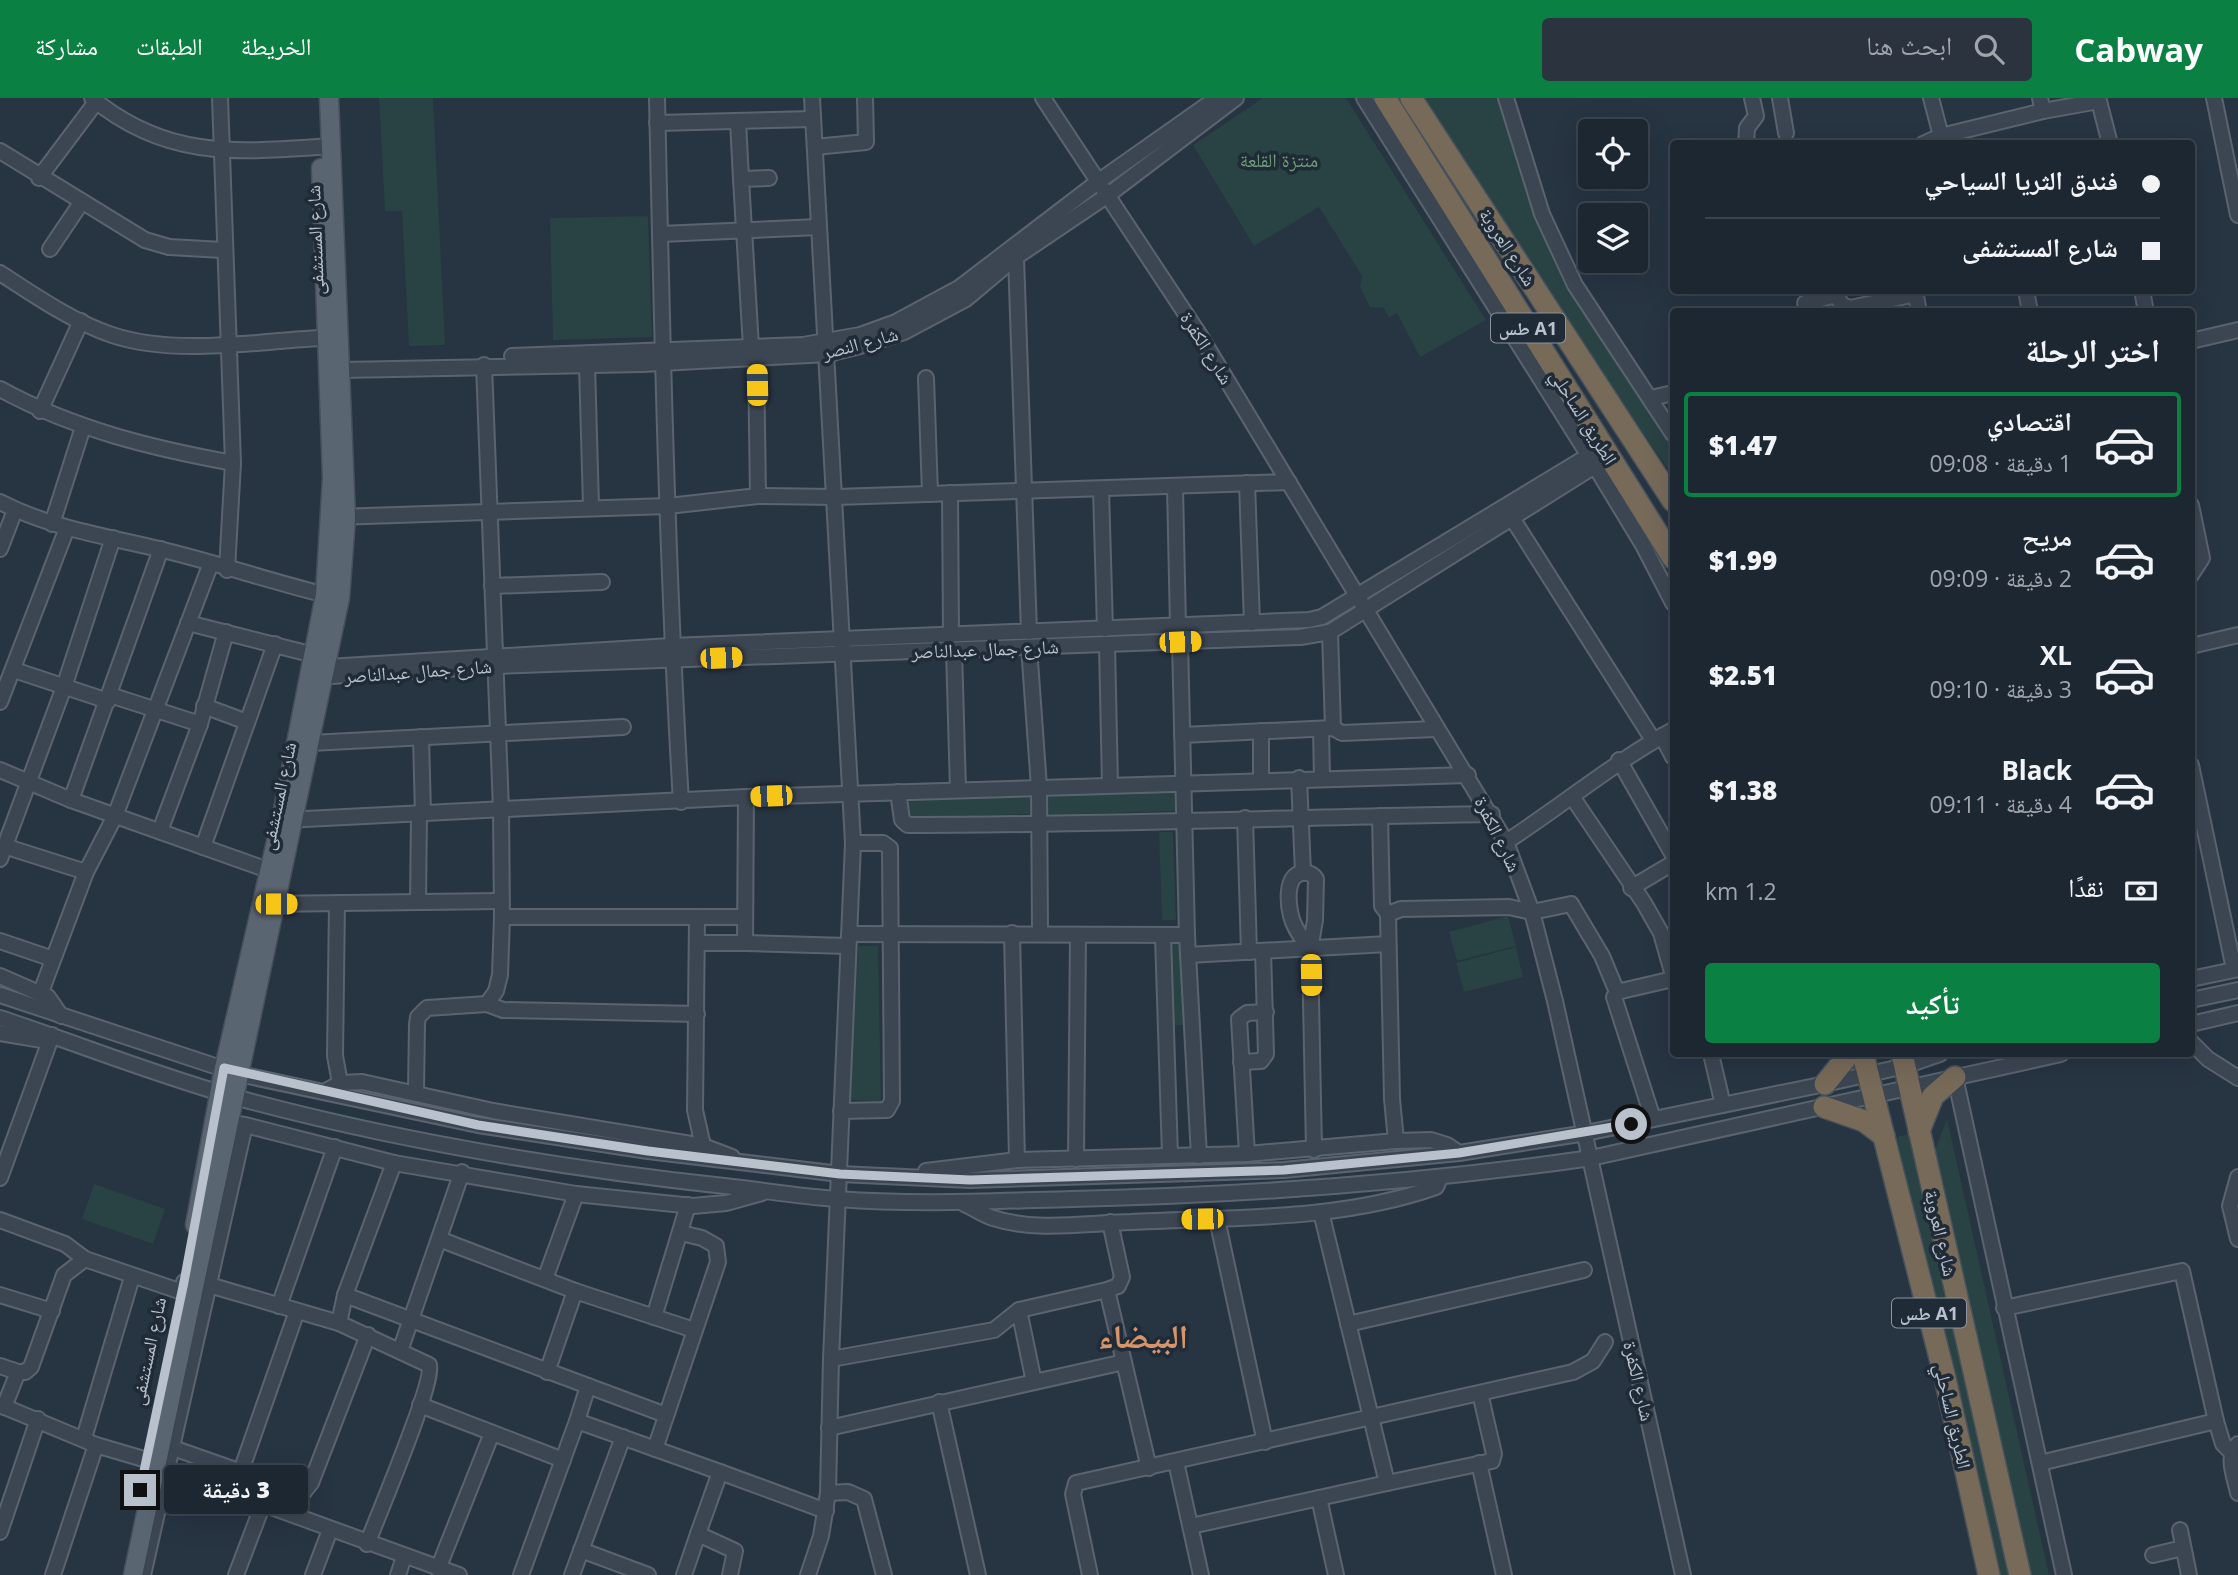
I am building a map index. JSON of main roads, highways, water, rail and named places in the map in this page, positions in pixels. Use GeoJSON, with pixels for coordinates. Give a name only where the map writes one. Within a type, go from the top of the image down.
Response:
{"type":"FeatureCollection","features":[{"type":"Feature","properties":{"kind":"highway","name":"الطريق الساحلي"},"geometry":{"type":"LineString","coordinates":[[1385,98],[1599,457],[1633,492],[1670,553]]}},
{"type":"Feature","properties":{"kind":"highway","name":"شارع العروبة"},"geometry":{"type":"LineString","coordinates":[[1411,98],[1670,496]]}},
{"type":"Feature","properties":{"kind":"highway"},"geometry":{"type":"LineString","coordinates":[[1599,457],[1632,435]]}},
{"type":"Feature","properties":{"kind":"highway"},"geometry":{"type":"LineString","coordinates":[[1633,492],[1658,478]]}},
{"type":"Feature","properties":{"kind":"highway"},"geometry":{"type":"LineString","coordinates":[[1825,1084],[1847,1057]]}},
{"type":"Feature","properties":{"kind":"highway","name":"الطريق الساحلي"},"geometry":{"type":"LineString","coordinates":[[1864,1057],[1945,1378],[1989,1575]]}},
{"type":"Feature","properties":{"kind":"highway","name":"شارع العروبة"},"geometry":{"type":"LineString","coordinates":[[1903,1060],[1918,1137],[2020,1575]]}},
{"type":"Feature","properties":{"kind":"highway"},"geometry":{"type":"LineString","coordinates":[[1918,1137],[1926,1109],[1943,1086],[1955,1077]]}},
{"type":"Feature","properties":{"kind":"highway"},"geometry":{"type":"LineString","coordinates":[[1824,1107],[1864,1121],[1884,1136]]}},
{"type":"Feature","properties":{"kind":"main road","name":"شارع المستشفى"},"geometry":{"type":"LineString","coordinates":[[133,1575],[192,1286],[227,1095],[288,820],[333,597],[339,518],[335,367],[326,146],[319,98]]}},
{"type":"Feature","properties":{"kind":"main road","name":"شارع المستشفى"},"geometry":{"type":"LineString","coordinates":[[326,146],[329,98]]}},
{"type":"Feature","properties":{"kind":"main road","name":"شارع المستشفى"},"geometry":{"type":"LineString","coordinates":[[269,904],[268,870],[288,820],[310,743],[318,668]]}},
{"type":"Feature","properties":{"kind":"main road","name":"شارع المستشفى"},"geometry":{"type":"LineString","coordinates":[[122,1575],[146,1460],[237,1124],[227,1095]]}},
{"type":"Feature","properties":{"kind":"district","name":"البيضاء"},"geometry":{"type":"Point","coordinates":[1143,1335]}},
{"type":"Feature","properties":{"kind":"park label","name":"منتزة القلعة"},"geometry":{"type":"Point","coordinates":[1279,160]}}]}
